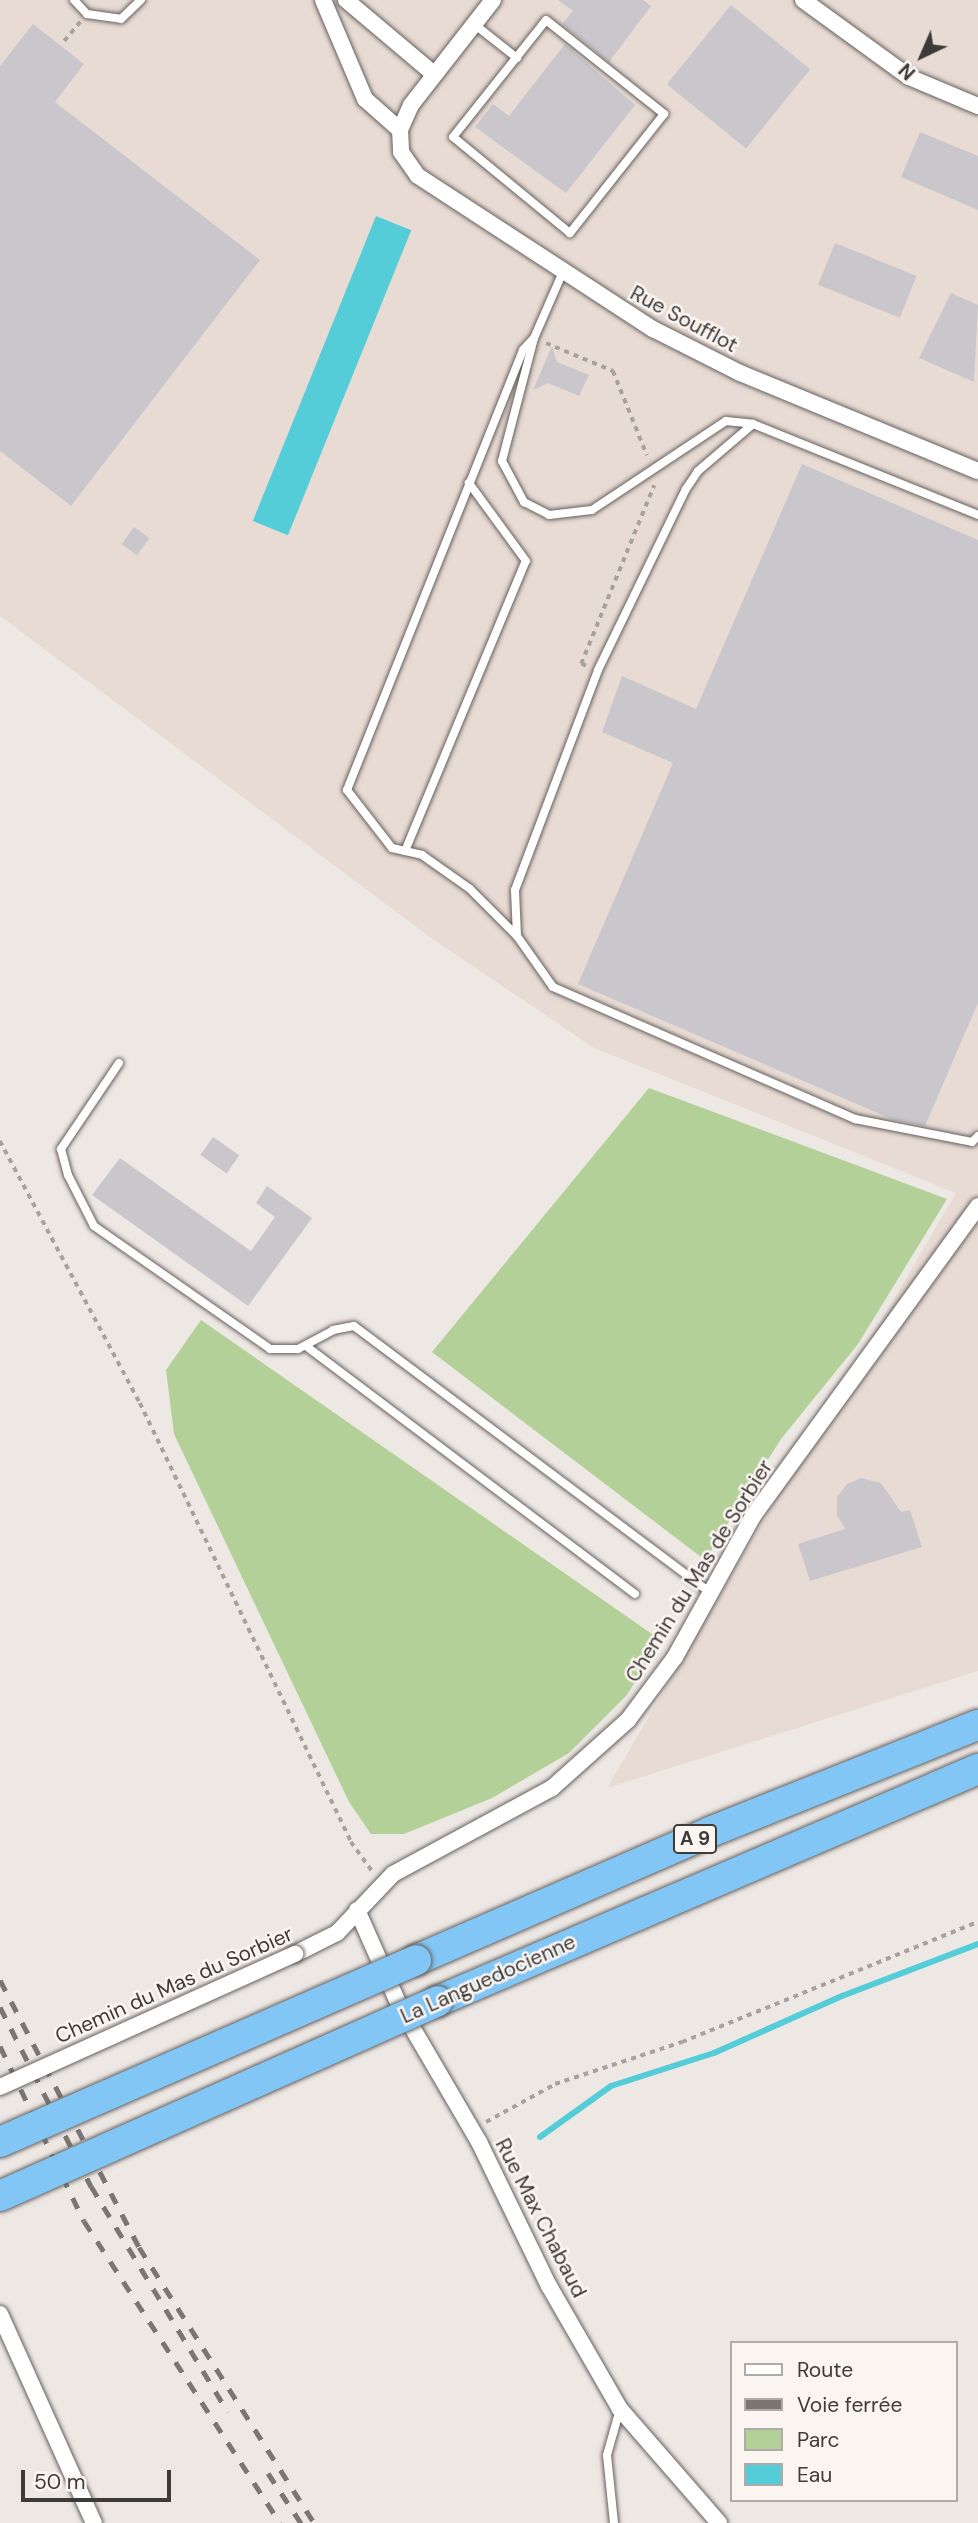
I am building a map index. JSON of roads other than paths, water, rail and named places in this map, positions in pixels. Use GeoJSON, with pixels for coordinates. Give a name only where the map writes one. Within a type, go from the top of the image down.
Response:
{"type":"FeatureCollection","features":[{"type":"Feature","properties":{"kind":"highway","name":"A 9"},"geometry":{"type":"LineString","coordinates":[[0,2142],[710,1832],[978,1725]]}},
{"type":"Feature","properties":{"kind":"highway","name":"La Languedocienne"},"geometry":{"type":"LineString","coordinates":[[0,2196],[438,2001],[978,1769]]}},
{"type":"Feature","properties":{"kind":"street"},"geometry":{"type":"LineString","coordinates":[[323,0],[365,99],[400,130],[434,74],[493,0]]}},
{"type":"Feature","properties":{"kind":"street"},"geometry":{"type":"LineString","coordinates":[[346,0],[434,74]]}},
{"type":"Feature","properties":{"kind":"street"},"geometry":{"type":"LineString","coordinates":[[803,0],[909,77],[978,106]]}},
{"type":"Feature","properties":{"kind":"street","name":"Rue Soufflot"},"geometry":{"type":"LineString","coordinates":[[400,130],[401,152],[445,198],[562,274],[740,373],[978,471]]}},
{"type":"Feature","properties":{"kind":"street","name":"Chemin du Mas de Sorbier"},"geometry":{"type":"LineString","coordinates":[[357,1910],[380,1883],[501,1818],[582,1767],[653,1689],[752,1516],[978,1206]]}},
{"type":"Feature","properties":{"kind":"street","name":"Chemin du Mas du Sorbier"},"geometry":{"type":"LineString","coordinates":[[0,2087],[295,1954],[337,1933],[357,1910]]}},
{"type":"Feature","properties":{"kind":"street","name":"Rue Max Chabaud"},"geometry":{"type":"LineString","coordinates":[[357,1910],[399,2004],[472,2130],[549,2286],[620,2409],[719,2523]]}},
{"type":"Feature","properties":{"kind":"street"},"geometry":{"type":"LineString","coordinates":[[0,2314],[94,2523]]}},
{"type":"Feature","properties":{"kind":"lane"},"geometry":{"type":"LineString","coordinates":[[74,0],[87,14],[121,19],[141,0]]}},
{"type":"Feature","properties":{"kind":"lane"},"geometry":{"type":"LineString","coordinates":[[546,20],[664,114],[570,233],[453,138],[517,58],[546,20]]}},
{"type":"Feature","properties":{"kind":"lane"},"geometry":{"type":"LineString","coordinates":[[474,24],[517,58]]}},
{"type":"Feature","properties":{"kind":"lane"},"geometry":{"type":"LineString","coordinates":[[562,274],[534,338],[502,461],[524,502],[549,515],[592,510],[726,421],[753,424],[978,515]]}},
{"type":"Feature","properties":{"kind":"lane"},"geometry":{"type":"LineString","coordinates":[[534,338],[523,350],[347,790],[392,848],[422,855],[470,889],[517,936],[553,987],[855,1119],[975,1139]]}},
{"type":"Feature","properties":{"kind":"lane"},"geometry":{"type":"LineString","coordinates":[[517,936],[515,890],[598,670],[686,489],[698,471],[753,424]]}},
{"type":"Feature","properties":{"kind":"lane"},"geometry":{"type":"LineString","coordinates":[[405,851],[526,561],[469,483]]}},
{"type":"Feature","properties":{"kind":"lane"},"geometry":{"type":"LineString","coordinates":[[119,1063],[61,1149],[68,1175],[94,1226],[270,1349],[284,1353],[306,1346],[333,1330],[354,1326],[710,1592]]}},
{"type":"Feature","properties":{"kind":"lane"},"geometry":{"type":"LineString","coordinates":[[306,1346],[635,1594]]}},
{"type":"Feature","properties":{"kind":"lane"},"geometry":{"type":"LineString","coordinates":[[614,2523],[607,2455],[620,2409]]}},
{"type":"Feature","properties":{"kind":"water"},"geometry":{"type":"Polygon","coordinates":[[[376,216],[411,230],[288,535],[253,521],[376,216]]]}},
{"type":"Feature","properties":{"kind":"waterway"},"geometry":{"type":"LineString","coordinates":[[540,2137],[611,2086],[714,2053],[842,1996],[978,1944]]}},
{"type":"Feature","properties":{"kind":"railway"},"geometry":{"type":"LineString","coordinates":[[0,1980],[139,2247],[314,2523]]}},
{"type":"Feature","properties":{"kind":"railway"},"geometry":{"type":"LineString","coordinates":[[0,2007],[91,2186],[228,2412]]}},
{"type":"Feature","properties":{"kind":"railway"},"geometry":{"type":"LineString","coordinates":[[0,2046],[84,2221],[280,2523]]}},
{"type":"Feature","properties":{"kind":"railway"},"geometry":{"type":"LineString","coordinates":[[268,2473],[301,2523]]}}]}
